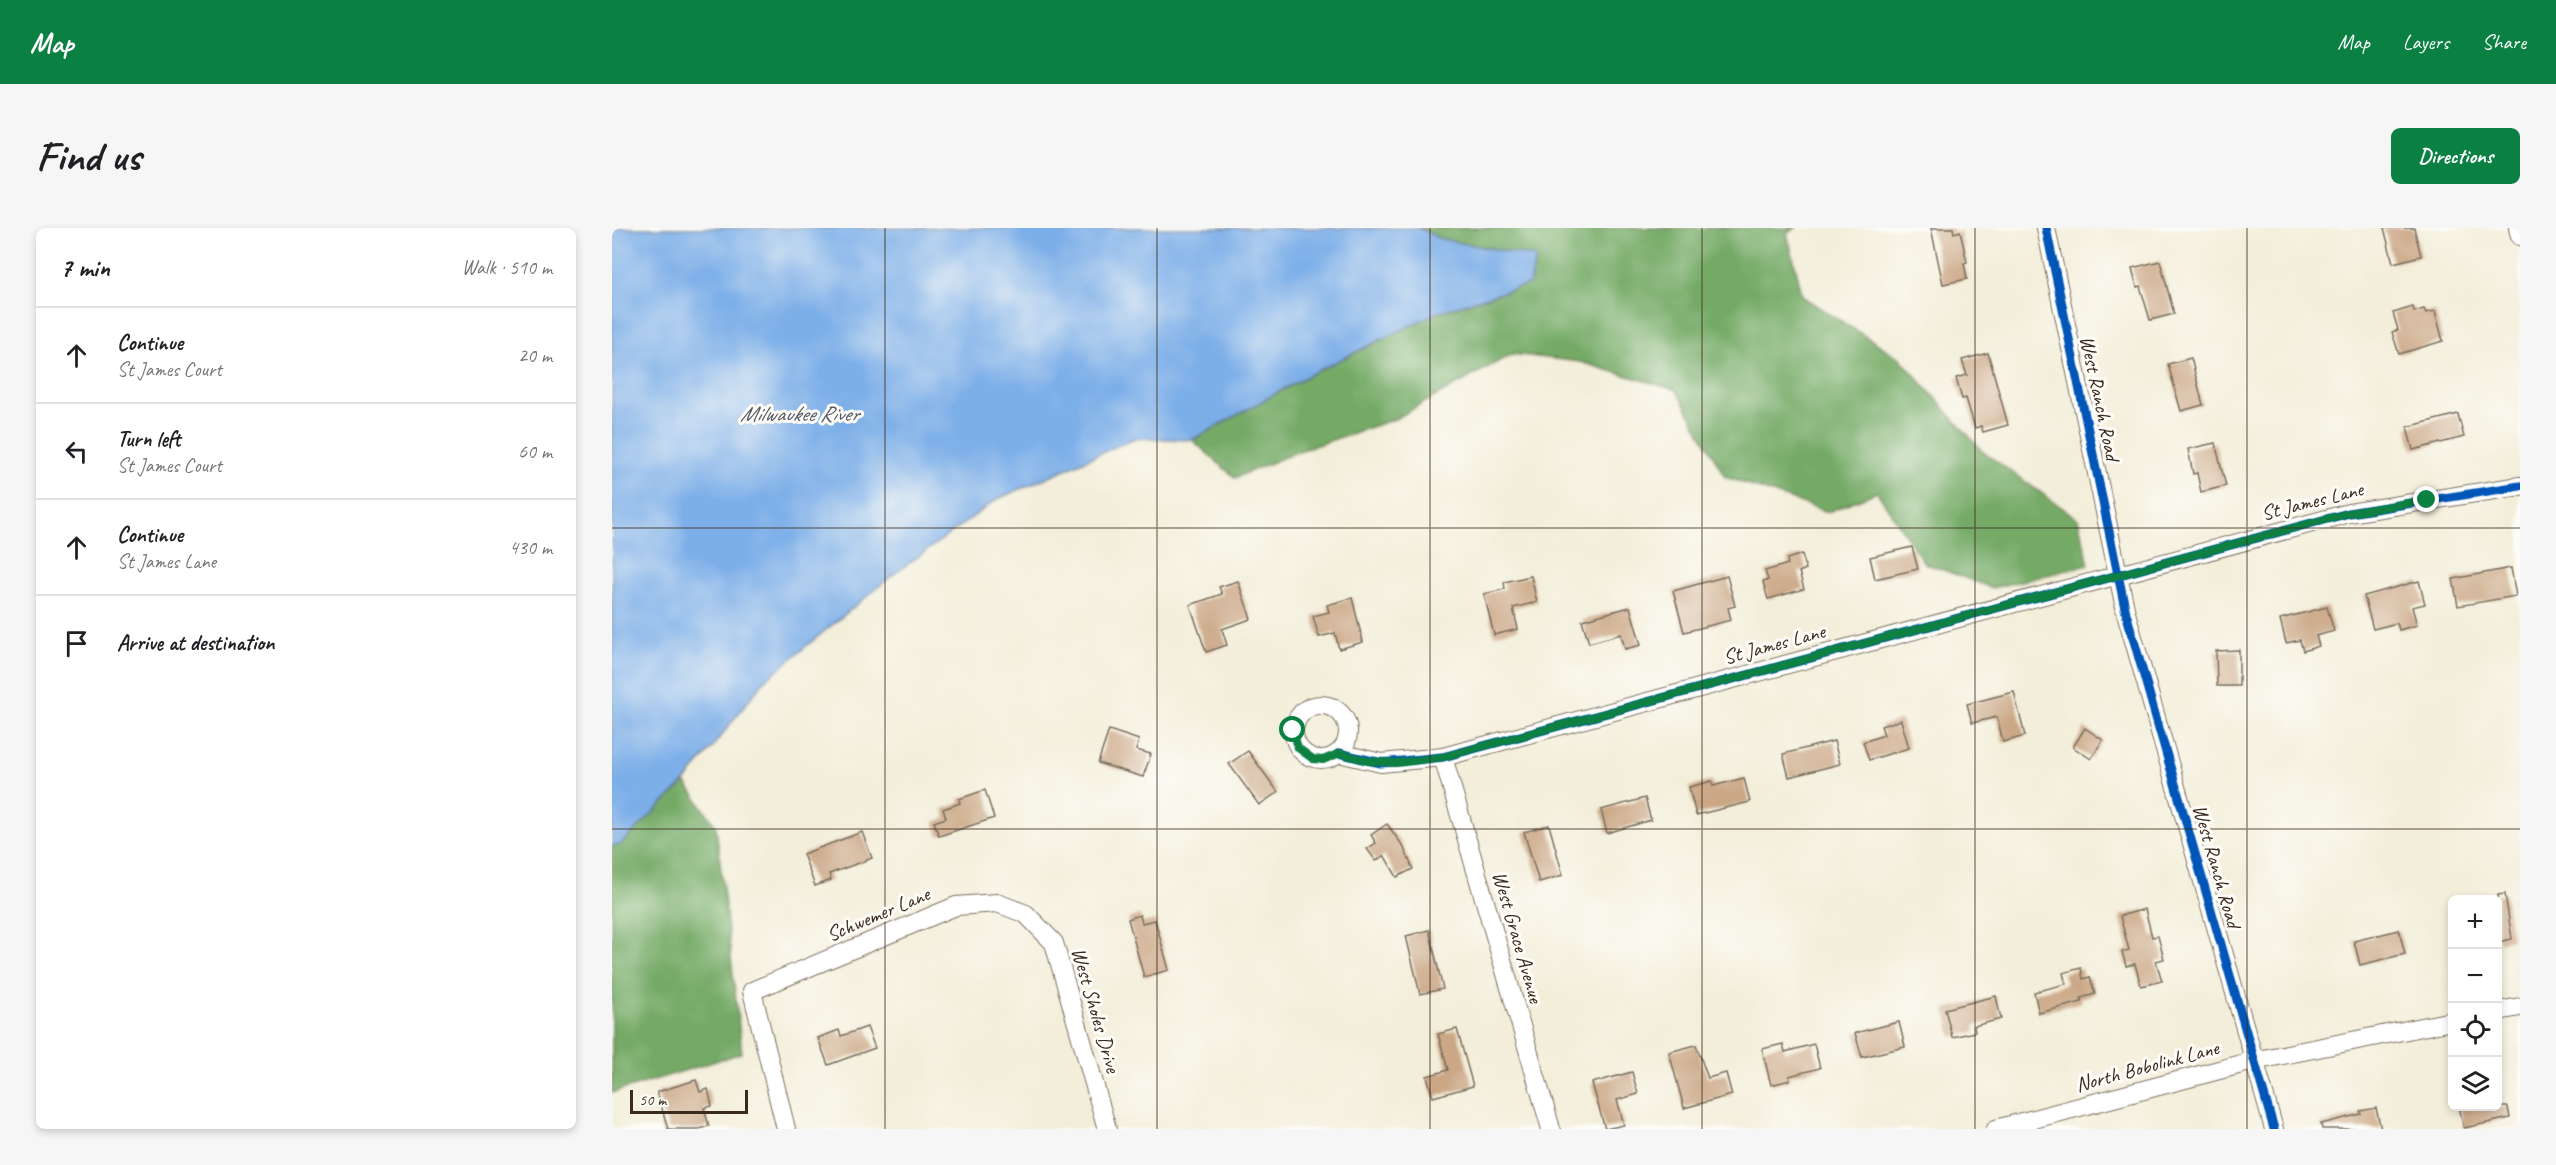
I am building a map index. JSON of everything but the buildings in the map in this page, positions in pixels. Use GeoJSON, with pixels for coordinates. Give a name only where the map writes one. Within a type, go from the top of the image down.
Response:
{"type":"FeatureCollection","features":[{"type":"Feature","properties":{"kind":"street","name":"West Ranch Road"},"geometry":{"type":"LineString","coordinates":[[2046,228],[2126,613],[2274,1129]]}},
{"type":"Feature","properties":{"kind":"street"},"geometry":{"type":"LineString","coordinates":[[2518,228],[2520,236]]}},
{"type":"Feature","properties":{"kind":"street","name":"St James Lane"},"geometry":{"type":"LineString","coordinates":[[1340,753],[1381,763],[1443,757],[2349,513],[2520,486]]}},
{"type":"Feature","properties":{"kind":"street","name":"West Grace Avenue"},"geometry":{"type":"LineString","coordinates":[[1443,757],[1551,1129]]}},
{"type":"Feature","properties":{"kind":"street","name":"Schwemer Lane"},"geometry":{"type":"LineString","coordinates":[[786,1129],[752,991],[956,906],[997,903],[1026,914]]}},
{"type":"Feature","properties":{"kind":"street","name":"West Sholes Drive"},"geometry":{"type":"LineString","coordinates":[[1026,914],[1054,943],[1107,1129]]}},
{"type":"Feature","properties":{"kind":"street"},"geometry":{"type":"LineString","coordinates":[[2502,1010],[2520,1007]]}},
{"type":"Feature","properties":{"kind":"street","name":"North Bobolink Lane"},"geometry":{"type":"LineString","coordinates":[[1996,1129],[2253,1061],[2448,1022]]}},
{"type":"Feature","properties":{"kind":"green space"},"geometry":{"type":"Polygon","coordinates":[[[1418,228],[1796,228],[1787,233],[1803,297],[1900,358],[1982,451],[2078,519],[2089,565],[1992,588],[1924,563],[1877,492],[1828,512],[1725,477],[1676,390],[1580,362],[1512,354],[1395,419],[1299,451],[1235,478],[1192,440],[1311,374],[1438,312],[1530,284],[1536,257],[1441,239],[1418,228]]]}},
{"type":"Feature","properties":{"kind":"green space"},"geometry":{"type":"Polygon","coordinates":[[[685,782],[716,826],[742,1053],[612,1093],[612,846],[620,845],[685,782]]]}},
{"type":"Feature","properties":{"kind":"water","name":"Milwaukee River"},"geometry":{"type":"Polygon","coordinates":[[[612,228],[1418,228],[1441,239],[1536,257],[1530,284],[1438,312],[1311,374],[1192,440],[1135,438],[998,499],[893,575],[764,681],[685,782],[620,845],[612,846],[612,228]]]}},
{"type":"Feature","properties":{"kind":"cycle path"},"geometry":{"type":"LineString","coordinates":[[2046,228],[2126,613],[2274,1129]]}},
{"type":"Feature","properties":{"kind":"cycle path"},"geometry":{"type":"LineString","coordinates":[[1339,753],[1381,763],[1443,757],[2349,513],[2520,486]]}},
{"type":"Feature","properties":{"kind":"route"},"geometry":{"type":"LineString","coordinates":[[1293,730],[1298,748],[1313,759],[1323,760],[1340,753],[1381,763],[1421,761],[1443,757],[2349,513],[2427,500]]}}]}
